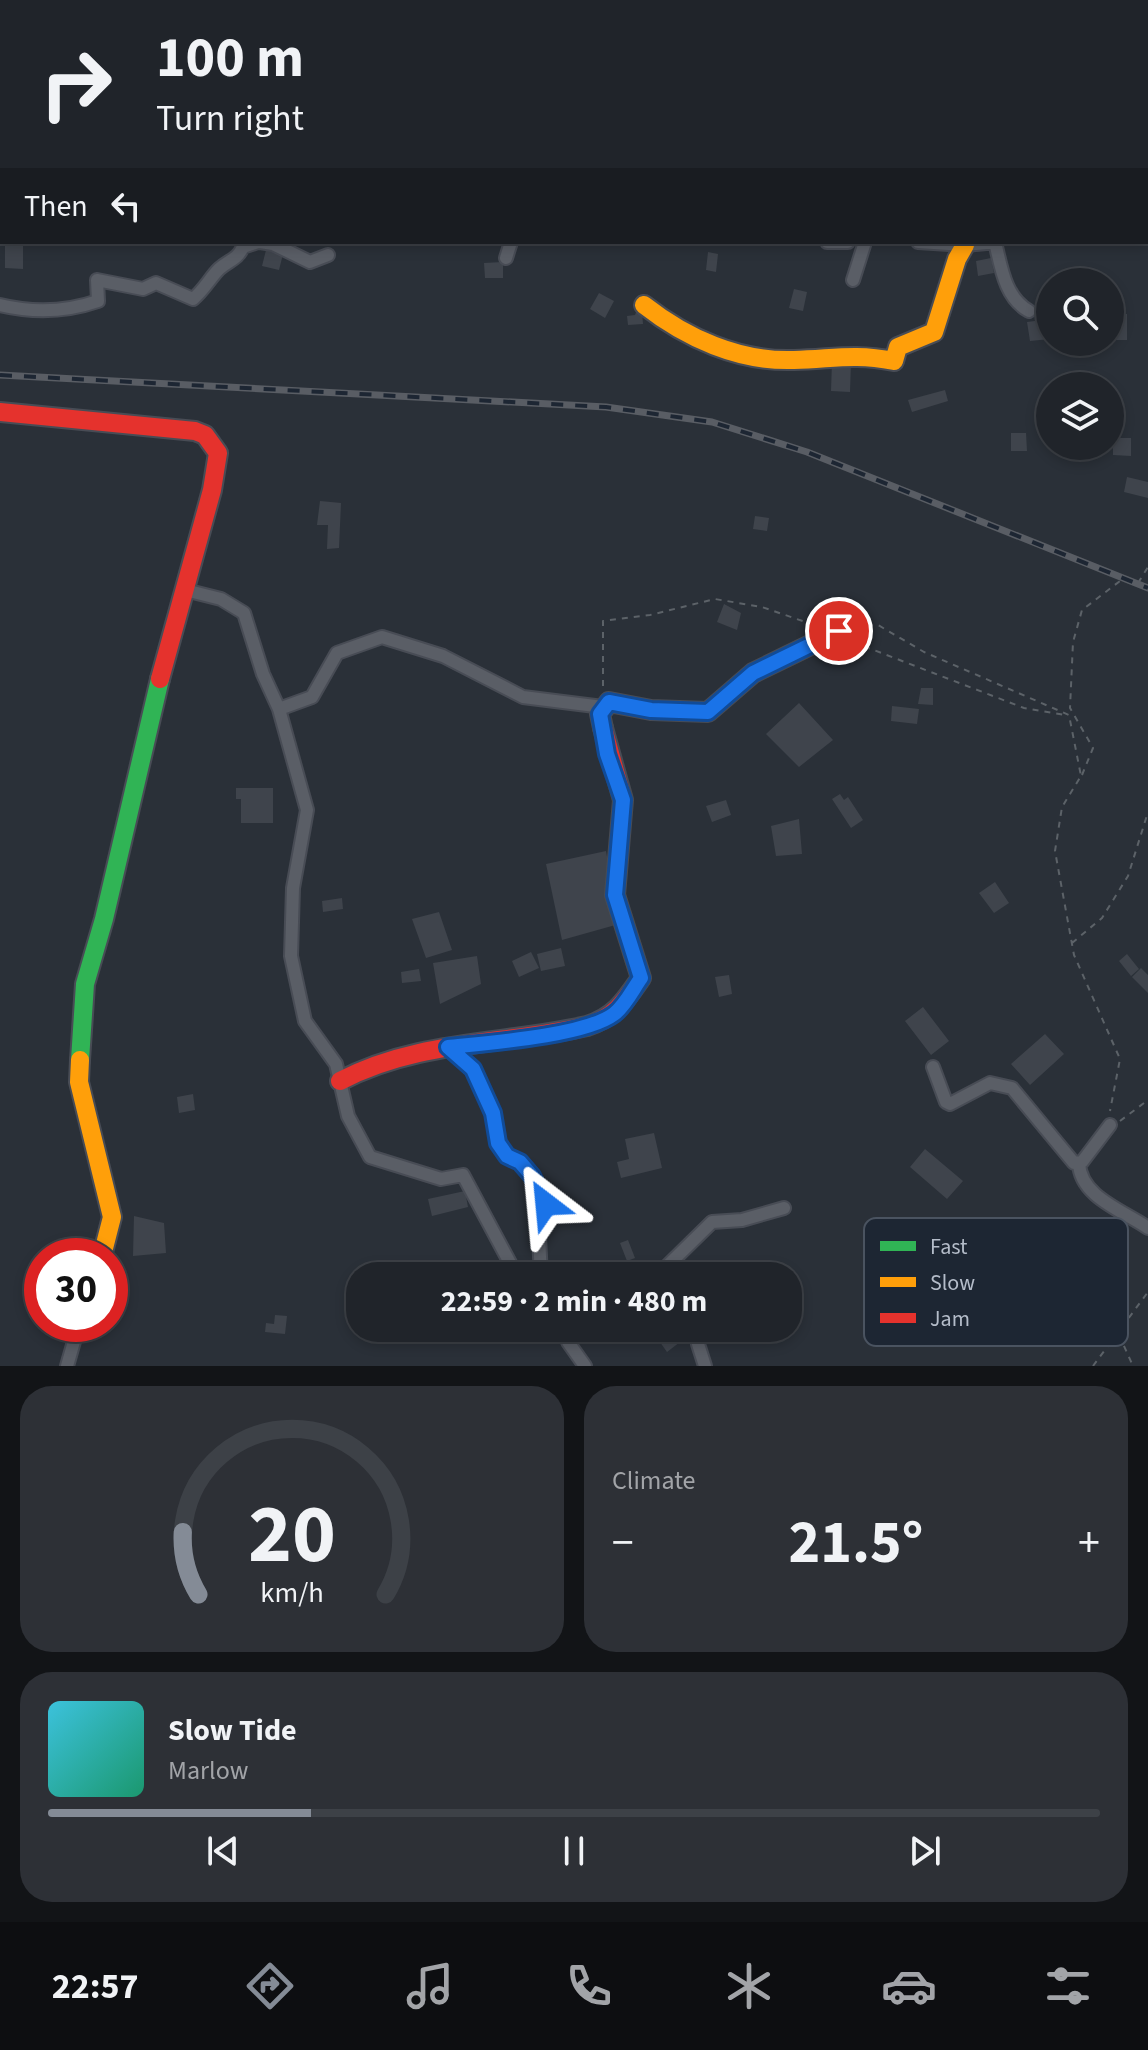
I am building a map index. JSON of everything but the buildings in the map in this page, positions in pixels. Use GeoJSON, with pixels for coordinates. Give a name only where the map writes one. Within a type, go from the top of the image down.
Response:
{"type":"FeatureCollection","features":[{"type":"Feature","properties":{"kind":"street"},"geometry":{"type":"LineString","coordinates":[[0,305],[59,311],[85,306],[98,301],[97,280],[143,289],[156,283],[193,299],[207,288],[218,270],[238,257],[243,247],[253,244]]}},
{"type":"Feature","properties":{"kind":"street"},"geometry":{"type":"LineString","coordinates":[[273,244],[310,262],[328,255]]}},
{"type":"Feature","properties":{"kind":"street"},"geometry":{"type":"LineString","coordinates":[[506,258],[510,244]]}},
{"type":"Feature","properties":{"kind":"street"},"geometry":{"type":"LineString","coordinates":[[853,280],[864,244]]}},
{"type":"Feature","properties":{"kind":"street"},"geometry":{"type":"LineString","coordinates":[[949,244],[975,244]]}},
{"type":"Feature","properties":{"kind":"street"},"geometry":{"type":"LineString","coordinates":[[996,244],[1002,272],[1016,304],[1029,311]]}},
{"type":"Feature","properties":{"kind":"street"},"geometry":{"type":"LineString","coordinates":[[644,305],[666,324],[733,352],[788,360],[832,355],[870,356],[894,361],[898,347],[934,332],[957,259],[965,245]]}},
{"type":"Feature","properties":{"kind":"street"},"geometry":{"type":"LineString","coordinates":[[0,412],[166,426],[205,435],[218,453],[218,465],[155,695],[104,919],[85,984],[79,1082],[109,1193],[112,1217],[107,1238]]}},
{"type":"Feature","properties":{"kind":"street"},"geometry":{"type":"LineString","coordinates":[[185,590],[221,599],[244,613],[263,674],[279,709],[307,810],[293,888],[291,956],[305,1021],[336,1064],[348,1116],[370,1157],[441,1179],[463,1175],[510,1262]]}},
{"type":"Feature","properties":{"kind":"street"},"geometry":{"type":"LineString","coordinates":[[340,1081],[366,1064],[448,1047],[509,1041],[584,1026],[614,1014],[641,978],[615,895],[623,800],[607,754],[600,714],[603,707],[609,702],[651,710],[708,712],[753,673],[839,631]]}},
{"type":"Feature","properties":{"kind":"street"},"geometry":{"type":"LineString","coordinates":[[279,709],[312,697],[337,653],[382,637],[443,656],[523,697],[603,707]]}},
{"type":"Feature","properties":{"kind":"street"},"geometry":{"type":"LineString","coordinates":[[448,1047],[473,1069],[493,1113],[498,1143],[507,1156],[520,1162],[541,1189],[546,1204],[539,1237],[540,1262]]}},
{"type":"Feature","properties":{"kind":"street"},"geometry":{"type":"LineString","coordinates":[[933,1067],[946,1102],[950,1104],[990,1083],[1012,1088],[1068,1158],[1079,1163],[1085,1184],[1100,1199],[1148,1228]]}},
{"type":"Feature","properties":{"kind":"street"},"geometry":{"type":"LineString","coordinates":[[1079,1163],[1110,1125]]}},
{"type":"Feature","properties":{"kind":"street"},"geometry":{"type":"LineString","coordinates":[[671,1262],[712,1222],[742,1220],[784,1208]]}},
{"type":"Feature","properties":{"kind":"street"},"geometry":{"type":"LineString","coordinates":[[67,1366],[74,1342]]}},
{"type":"Feature","properties":{"kind":"street"},"geometry":{"type":"LineString","coordinates":[[568,1342],[585,1366]]}},
{"type":"Feature","properties":{"kind":"street"},"geometry":{"type":"LineString","coordinates":[[698,1344],[705,1366]]}},
{"type":"Feature","properties":{"kind":"path"},"geometry":{"type":"LineString","coordinates":[[1138,583],[1148,567]]}},
{"type":"Feature","properties":{"kind":"path"},"geometry":{"type":"LineString","coordinates":[[1124,578],[1082,610],[1073,642],[1070,708],[1093,748],[1081,776],[1062,807],[1055,851],[1071,944],[1083,980],[1120,1059],[1108,1118],[1110,1125],[1148,1100]]}},
{"type":"Feature","properties":{"kind":"path"},"geometry":{"type":"LineString","coordinates":[[839,631],[878,625],[924,652],[1069,715],[1081,776]]}},
{"type":"Feature","properties":{"kind":"path"},"geometry":{"type":"LineString","coordinates":[[1071,944],[1102,918],[1128,876],[1148,812]]}},
{"type":"Feature","properties":{"kind":"path"},"geometry":{"type":"LineString","coordinates":[[1128,1317],[1148,1292]]}},
{"type":"Feature","properties":{"kind":"path"},"geometry":{"type":"LineString","coordinates":[[1093,1366],[1109,1346]]}},
{"type":"Feature","properties":{"kind":"path"},"geometry":{"type":"LineString","coordinates":[[1124,1346],[1133,1366]]}},
{"type":"Feature","properties":{"kind":"railway"},"geometry":{"type":"LineString","coordinates":[[0,375],[606,407],[712,422],[807,452],[1148,588]]}},
{"type":"Feature","properties":{"kind":"traffic: fast"},"geometry":{"type":"LineString","coordinates":[[603,728],[600,714],[609,702],[651,710],[708,712],[753,673],[839,631]]}},
{"type":"Feature","properties":{"kind":"traffic: fast"},"geometry":{"type":"LineString","coordinates":[[80,1060],[85,984],[104,919],[160,679]]}},
{"type":"Feature","properties":{"kind":"traffic: slow"},"geometry":{"type":"LineString","coordinates":[[644,305],[695,337],[753,357],[773,360],[855,357],[894,361],[898,347],[934,332],[957,259],[965,245]]}},
{"type":"Feature","properties":{"kind":"traffic: slow"},"geometry":{"type":"LineString","coordinates":[[80,1060],[79,1082],[112,1217],[107,1238]]}},
{"type":"Feature","properties":{"kind":"traffic: jam"},"geometry":{"type":"LineString","coordinates":[[0,412],[195,431],[205,435],[218,453],[212,490],[160,679]]}},
{"type":"Feature","properties":{"kind":"traffic: jam"},"geometry":{"type":"LineString","coordinates":[[340,1081],[369,1068],[430,1051],[587,1026],[612,1013],[630,994],[641,978],[615,895],[623,800],[603,728]]}},
{"type":"Feature","properties":{"kind":"route"},"geometry":{"type":"LineString","coordinates":[[546,1204],[532,1176],[520,1162],[507,1156],[498,1143],[493,1113],[473,1069],[448,1047],[509,1041],[584,1026],[614,1014],[641,978],[615,895],[623,800],[607,754],[600,714],[603,707],[609,702],[651,710],[708,712],[753,673],[839,631]]}}]}
